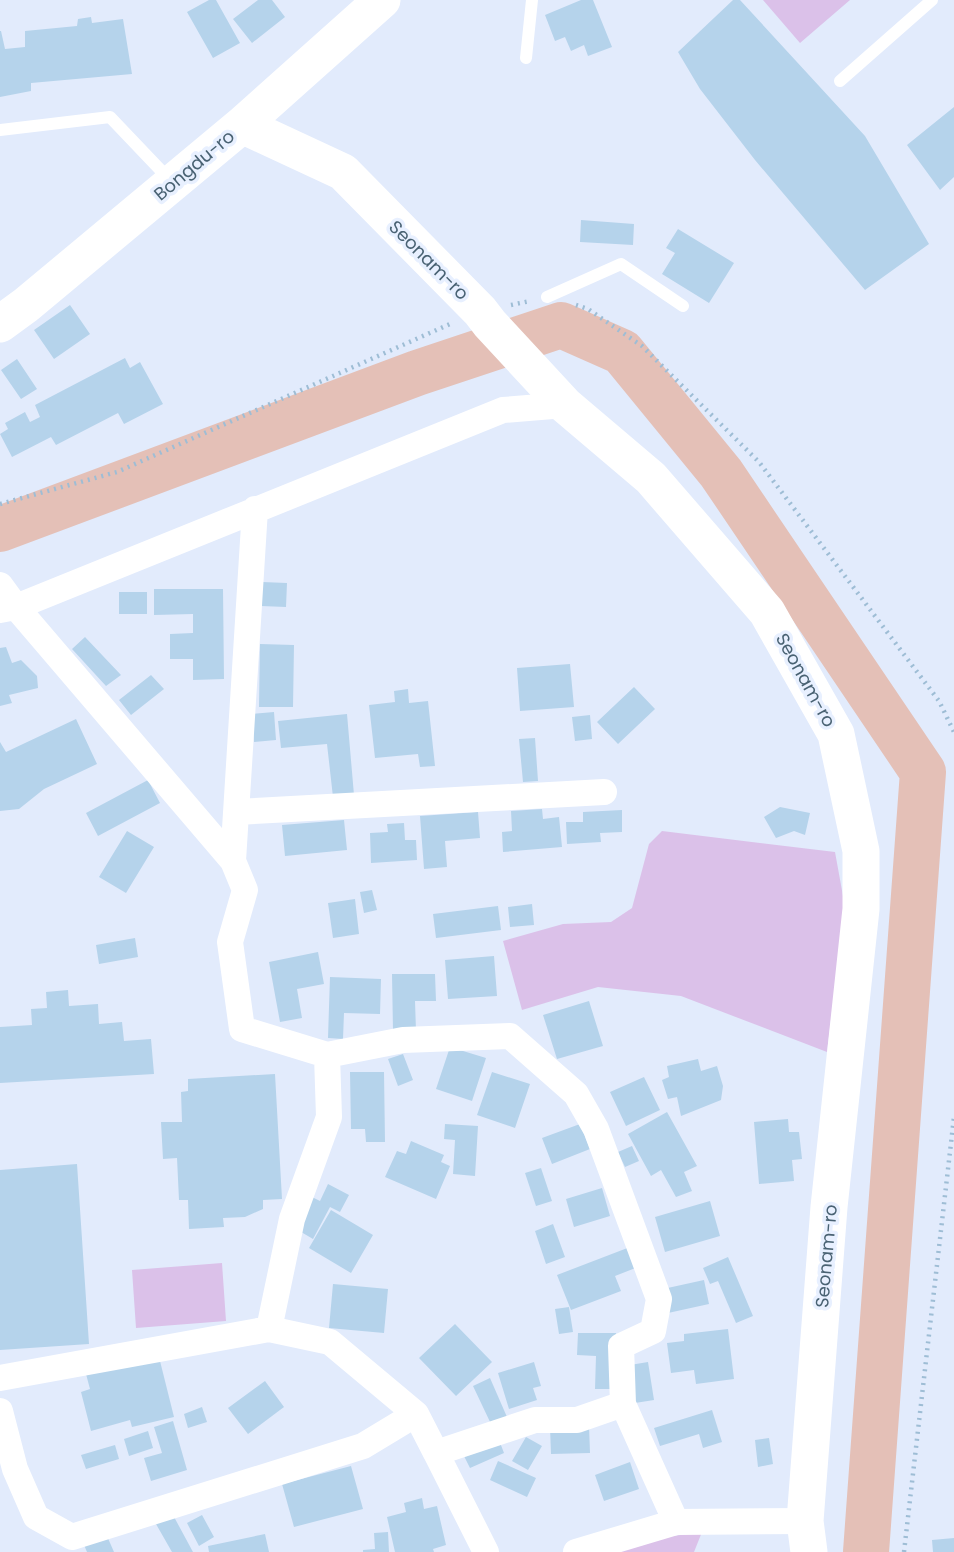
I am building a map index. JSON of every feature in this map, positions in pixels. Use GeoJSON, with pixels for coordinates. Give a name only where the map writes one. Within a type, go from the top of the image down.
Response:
{"type":"FeatureCollection","features":[{"type":"Feature","properties":{"kind":"main road","name":"Bongdu-ro"},"geometry":{"type":"LineString","coordinates":[[0,324],[242,125],[383,0]]}},
{"type":"Feature","properties":{"kind":"main road","name":"Seonam-ro"},"geometry":{"type":"LineString","coordinates":[[242,125],[342,172],[557,395],[651,478],[767,611],[835,734],[861,851],[861,909],[830,1207],[807,1536]]}},
{"type":"Feature","properties":{"kind":"street"},"geometry":{"type":"LineString","coordinates":[[557,395],[503,410],[255,509],[6,599],[233,861],[245,890],[230,942],[242,1029],[327,1055],[403,1040],[510,1036],[576,1094],[597,1129],[659,1299],[653,1331],[621,1346],[623,1404],[676,1521]]}},
{"type":"Feature","properties":{"kind":"street"},"geometry":{"type":"LineString","coordinates":[[233,861],[255,509]]}},
{"type":"Feature","properties":{"kind":"street"},"geometry":{"type":"LineString","coordinates":[[236,812],[604,792]]}},
{"type":"Feature","properties":{"kind":"street"},"geometry":{"type":"LineString","coordinates":[[269,1329],[292,1219],[329,1117],[327,1055]]}},
{"type":"Feature","properties":{"kind":"street"},"geometry":{"type":"LineString","coordinates":[[0,1378],[269,1329],[330,1342],[416,1414],[486,1552]]}},
{"type":"Feature","properties":{"kind":"street"},"geometry":{"type":"LineString","coordinates":[[436,1453],[535,1420],[577,1420],[623,1404]]}},
{"type":"Feature","properties":{"kind":"street"},"geometry":{"type":"LineString","coordinates":[[0,1411],[15,1469],[36,1517],[72,1536],[363,1446],[416,1414]]}},
{"type":"Feature","properties":{"kind":"street"},"geometry":{"type":"LineString","coordinates":[[576,1552],[676,1521],[807,1536]]}},
{"type":"Feature","properties":{"kind":"lane"},"geometry":{"type":"LineString","coordinates":[[526,58],[532,0]]}},
{"type":"Feature","properties":{"kind":"lane"},"geometry":{"type":"LineString","coordinates":[[840,81],[932,0]]}},
{"type":"Feature","properties":{"kind":"lane"},"geometry":{"type":"LineString","coordinates":[[0,130],[110,117],[173,183]]}},
{"type":"Feature","properties":{"kind":"lane"},"geometry":{"type":"LineString","coordinates":[[547,297],[621,264],[683,306]]}},
{"type":"Feature","properties":{"kind":"path"},"geometry":{"type":"LineString","coordinates":[[0,504],[117,472],[485,318],[547,297],[588,309],[642,346],[759,462],[939,701],[954,732]]}},
{"type":"Feature","properties":{"kind":"path"},"geometry":{"type":"LineString","coordinates":[[904,1552],[954,1116]]}},
{"type":"Feature","properties":{"kind":"shaded area"},"geometry":{"type":"Polygon","coordinates":[[[763,0],[850,0],[800,43],[763,0]]]}},
{"type":"Feature","properties":{"kind":"shaded area"},"geometry":{"type":"Polygon","coordinates":[[[662,831],[835,852],[845,907],[827,1052],[681,996],[598,987],[522,1010],[503,941],[563,924],[611,922],[632,908],[649,844],[662,831]]]}},
{"type":"Feature","properties":{"kind":"shaded area"},"geometry":{"type":"Polygon","coordinates":[[[222,1263],[226,1321],[136,1328],[132,1270],[222,1263]]]}},
{"type":"Feature","properties":{"kind":"shaded area"},"geometry":{"type":"Polygon","coordinates":[[[702,1532],[694,1552],[607,1552],[644,1540],[702,1532]]]}},
{"type":"Feature","properties":{"kind":"building"},"geometry":{"type":"Polygon","coordinates":[[[209,0],[216,0],[240,43],[213,58],[187,12],[209,0]]]}},
{"type":"Feature","properties":{"kind":"building"},"geometry":{"type":"Polygon","coordinates":[[[258,0],[272,0],[285,17],[252,43],[233,19],[258,0]]]}},
{"type":"Feature","properties":{"kind":"building"},"geometry":{"type":"Polygon","coordinates":[[[581,0],[593,0],[612,47],[588,56],[584,45],[571,51],[565,37],[555,41],[545,15],[581,0]]]}},
{"type":"Feature","properties":{"kind":"building"},"geometry":{"type":"Polygon","coordinates":[[[733,0],[740,0],[865,136],[929,244],[865,290],[755,160],[700,89],[678,52],[733,0]]]}},
{"type":"Feature","properties":{"kind":"building"},"geometry":{"type":"Polygon","coordinates":[[[91,17],[92,23],[123,19],[132,74],[31,83],[31,91],[0,97],[0,31],[5,49],[25,47],[25,31],[77,26],[78,19],[91,17]]]}},
{"type":"Feature","properties":{"kind":"building"},"geometry":{"type":"Polygon","coordinates":[[[954,107],[954,177],[940,190],[907,145],[954,107]]]}},
{"type":"Feature","properties":{"kind":"building"},"geometry":{"type":"Polygon","coordinates":[[[581,220],[634,224],[633,245],[580,242],[581,220]]]}},
{"type":"Feature","properties":{"kind":"building"},"geometry":{"type":"Polygon","coordinates":[[[678,229],[734,263],[709,303],[662,274],[675,253],[666,248],[678,229]]]}},
{"type":"Feature","properties":{"kind":"building"},"geometry":{"type":"Polygon","coordinates":[[[70,305],[90,334],[54,359],[34,330],[70,305]]]}},
{"type":"Feature","properties":{"kind":"building"},"geometry":{"type":"Polygon","coordinates":[[[125,358],[130,368],[140,362],[163,404],[124,424],[118,413],[56,445],[51,437],[12,457],[0,434],[8,429],[5,423],[25,412],[30,422],[40,417],[35,405],[125,358]]]}},
{"type":"Feature","properties":{"kind":"building"},"geometry":{"type":"Polygon","coordinates":[[[17,359],[37,389],[21,399],[1,370],[17,359]]]}},
{"type":"Feature","properties":{"kind":"building"},"geometry":{"type":"Polygon","coordinates":[[[262,582],[287,583],[286,607],[261,606],[262,582]]]}},
{"type":"Feature","properties":{"kind":"building"},"geometry":{"type":"Polygon","coordinates":[[[154,589],[223,589],[224,679],[193,680],[193,659],[170,659],[170,634],[193,633],[193,614],[154,615],[154,589]]]}},
{"type":"Feature","properties":{"kind":"building"},"geometry":{"type":"Polygon","coordinates":[[[119,592],[147,592],[147,614],[119,614],[119,592]]]}},
{"type":"Feature","properties":{"kind":"building"},"geometry":{"type":"Polygon","coordinates":[[[85,637],[121,675],[106,686],[72,649],[85,637]]]}},
{"type":"Feature","properties":{"kind":"building"},"geometry":{"type":"Polygon","coordinates":[[[260,644],[294,645],[293,707],[259,707],[260,644]]]}},
{"type":"Feature","properties":{"kind":"building"},"geometry":{"type":"Polygon","coordinates":[[[6,647],[12,663],[21,660],[37,676],[38,688],[9,695],[12,703],[0,706],[0,648],[6,647]]]}},
{"type":"Feature","properties":{"kind":"building"},"geometry":{"type":"Polygon","coordinates":[[[570,664],[574,707],[520,711],[517,668],[570,664]]]}},
{"type":"Feature","properties":{"kind":"building"},"geometry":{"type":"Polygon","coordinates":[[[151,675],[164,689],[131,715],[119,700],[151,675]]]}},
{"type":"Feature","properties":{"kind":"building"},"geometry":{"type":"Polygon","coordinates":[[[634,687],[655,709],[618,744],[597,722],[634,687]]]}},
{"type":"Feature","properties":{"kind":"building"},"geometry":{"type":"Polygon","coordinates":[[[408,689],[409,703],[428,701],[435,766],[420,767],[418,754],[375,758],[369,705],[395,702],[394,691],[408,689]]]}},
{"type":"Feature","properties":{"kind":"building"},"geometry":{"type":"Polygon","coordinates":[[[274,712],[276,740],[254,742],[252,714],[274,712]]]}},
{"type":"Feature","properties":{"kind":"building"},"geometry":{"type":"Polygon","coordinates":[[[347,714],[354,795],[333,797],[327,744],[281,748],[278,721],[347,714]]]}},
{"type":"Feature","properties":{"kind":"building"},"geometry":{"type":"Polygon","coordinates":[[[590,715],[592,739],[575,741],[572,717],[590,715]]]}},
{"type":"Feature","properties":{"kind":"building"},"geometry":{"type":"Polygon","coordinates":[[[76,719],[97,764],[44,789],[19,809],[0,811],[0,742],[6,752],[76,719]]]}},
{"type":"Feature","properties":{"kind":"building"},"geometry":{"type":"Polygon","coordinates":[[[535,738],[538,781],[523,782],[519,739],[535,738]]]}},
{"type":"Feature","properties":{"kind":"building"},"geometry":{"type":"Polygon","coordinates":[[[148,780],[160,803],[98,836],[86,813],[148,780]]]}},
{"type":"Feature","properties":{"kind":"building"},"geometry":{"type":"Polygon","coordinates":[[[780,807],[810,813],[805,835],[794,831],[776,838],[764,817],[780,807]]]}},
{"type":"Feature","properties":{"kind":"building"},"geometry":{"type":"Polygon","coordinates":[[[542,809],[543,819],[559,817],[562,847],[503,852],[502,832],[512,831],[511,811],[542,809]]]}},
{"type":"Feature","properties":{"kind":"building"},"geometry":{"type":"Polygon","coordinates":[[[622,810],[622,832],[600,833],[601,842],[567,844],[566,822],[583,822],[583,812],[622,810]]]}},
{"type":"Feature","properties":{"kind":"building"},"geometry":{"type":"Polygon","coordinates":[[[478,812],[480,838],[445,841],[447,867],[424,869],[420,816],[478,812]]]}},
{"type":"Feature","properties":{"kind":"building"},"geometry":{"type":"Polygon","coordinates":[[[344,820],[347,850],[285,856],[282,825],[344,820]]]}},
{"type":"Feature","properties":{"kind":"building"},"geometry":{"type":"Polygon","coordinates":[[[404,823],[405,840],[416,840],[417,860],[371,863],[370,833],[388,832],[387,824],[404,823]]]}},
{"type":"Feature","properties":{"kind":"building"},"geometry":{"type":"Polygon","coordinates":[[[127,831],[154,847],[126,893],[99,877],[127,831]]]}},
{"type":"Feature","properties":{"kind":"building"},"geometry":{"type":"Polygon","coordinates":[[[372,890],[377,910],[364,913],[360,892],[372,890]]]}},
{"type":"Feature","properties":{"kind":"building"},"geometry":{"type":"Polygon","coordinates":[[[355,899],[359,934],[333,938],[328,903],[355,899]]]}},
{"type":"Feature","properties":{"kind":"building"},"geometry":{"type":"Polygon","coordinates":[[[532,904],[534,925],[510,927],[508,907],[532,904]]]}},
{"type":"Feature","properties":{"kind":"building"},"geometry":{"type":"Polygon","coordinates":[[[498,906],[501,930],[436,938],[433,914],[498,906]]]}},
{"type":"Feature","properties":{"kind":"building"},"geometry":{"type":"Polygon","coordinates":[[[135,938],[138,957],[99,964],[96,945],[135,938]]]}},
{"type":"Feature","properties":{"kind":"building"},"geometry":{"type":"Polygon","coordinates":[[[318,952],[324,984],[297,989],[302,1018],[280,1022],[269,962],[318,952]]]}},
{"type":"Feature","properties":{"kind":"building"},"geometry":{"type":"Polygon","coordinates":[[[494,956],[497,996],[448,999],[445,960],[494,956]]]}},
{"type":"Feature","properties":{"kind":"building"},"geometry":{"type":"Polygon","coordinates":[[[392,974],[435,974],[436,1001],[415,1001],[416,1031],[393,1031],[392,974]]]}},
{"type":"Feature","properties":{"kind":"building"},"geometry":{"type":"Polygon","coordinates":[[[330,977],[381,979],[380,1014],[344,1013],[343,1039],[328,1038],[330,977]]]}},
{"type":"Feature","properties":{"kind":"building"},"geometry":{"type":"Polygon","coordinates":[[[68,990],[69,1006],[98,1004],[99,1024],[122,1022],[124,1041],[151,1039],[154,1074],[0,1083],[0,1027],[32,1025],[31,1009],[47,1008],[46,992],[68,990]]]}},
{"type":"Feature","properties":{"kind":"building"},"geometry":{"type":"Polygon","coordinates":[[[589,1001],[603,1046],[557,1059],[543,1015],[589,1001]]]}},
{"type":"Feature","properties":{"kind":"building"},"geometry":{"type":"Polygon","coordinates":[[[450,1047],[486,1058],[472,1101],[436,1089],[450,1047]]]}},
{"type":"Feature","properties":{"kind":"building"},"geometry":{"type":"Polygon","coordinates":[[[403,1054],[413,1080],[398,1086],[388,1059],[403,1054]]]}},
{"type":"Feature","properties":{"kind":"building"},"geometry":{"type":"Polygon","coordinates":[[[698,1059],[701,1071],[717,1066],[723,1086],[721,1100],[681,1116],[677,1097],[668,1099],[662,1080],[669,1077],[667,1066],[698,1059]]]}},
{"type":"Feature","properties":{"kind":"building"},"geometry":{"type":"Polygon","coordinates":[[[350,1072],[384,1072],[385,1142],[366,1142],[365,1129],[351,1129],[350,1072]]]}},
{"type":"Feature","properties":{"kind":"building"},"geometry":{"type":"Polygon","coordinates":[[[492,1072],[530,1084],[515,1128],[477,1115],[492,1072]]]}},
{"type":"Feature","properties":{"kind":"building"},"geometry":{"type":"Polygon","coordinates":[[[275,1074],[282,1199],[263,1200],[263,1209],[245,1217],[223,1218],[224,1227],[189,1229],[188,1200],[179,1200],[177,1158],[163,1159],[161,1122],[182,1122],[181,1092],[188,1091],[188,1079],[275,1074]]]}},
{"type":"Feature","properties":{"kind":"building"},"geometry":{"type":"Polygon","coordinates":[[[644,1077],[660,1110],[626,1126],[610,1092],[644,1077]]]}},
{"type":"Feature","properties":{"kind":"building"},"geometry":{"type":"Polygon","coordinates":[[[667,1112],[697,1166],[684,1172],[692,1191],[676,1197],[661,1170],[651,1176],[628,1134],[667,1112]]]}},
{"type":"Feature","properties":{"kind":"building"},"geometry":{"type":"Polygon","coordinates":[[[788,1119],[789,1132],[799,1132],[802,1159],[792,1160],[794,1181],[759,1184],[754,1122],[788,1119]]]}},
{"type":"Feature","properties":{"kind":"building"},"geometry":{"type":"Polygon","coordinates":[[[445,1124],[478,1126],[475,1176],[453,1174],[455,1140],[444,1139],[445,1124]]]}},
{"type":"Feature","properties":{"kind":"building"},"geometry":{"type":"Polygon","coordinates":[[[580,1124],[590,1149],[552,1164],[542,1138],[580,1124]]]}},
{"type":"Feature","properties":{"kind":"building"},"geometry":{"type":"Polygon","coordinates":[[[411,1141],[444,1155],[441,1162],[450,1166],[436,1199],[385,1177],[397,1151],[406,1154],[411,1141]]]}},
{"type":"Feature","properties":{"kind":"building"},"geometry":{"type":"Polygon","coordinates":[[[632,1146],[639,1161],[625,1167],[618,1152],[632,1146]]]}},
{"type":"Feature","properties":{"kind":"building"},"geometry":{"type":"Polygon","coordinates":[[[77,1164],[89,1344],[0,1350],[0,1170],[77,1164]]]}},
{"type":"Feature","properties":{"kind":"building"},"geometry":{"type":"Polygon","coordinates":[[[541,1168],[552,1201],[536,1206],[525,1173],[541,1168]]]}},
{"type":"Feature","properties":{"kind":"building"},"geometry":{"type":"Polygon","coordinates":[[[328,1184],[349,1195],[340,1212],[330,1207],[313,1239],[296,1229],[312,1197],[320,1201],[328,1184]]]}},
{"type":"Feature","properties":{"kind":"building"},"geometry":{"type":"Polygon","coordinates":[[[602,1188],[610,1216],[574,1227],[566,1199],[602,1188]]]}},
{"type":"Feature","properties":{"kind":"building"},"geometry":{"type":"Polygon","coordinates":[[[710,1201],[720,1236],[665,1252],[655,1217],[710,1201]]]}},
{"type":"Feature","properties":{"kind":"building"},"geometry":{"type":"Polygon","coordinates":[[[331,1210],[373,1235],[351,1273],[309,1248],[331,1210]]]}},
{"type":"Feature","properties":{"kind":"building"},"geometry":{"type":"Polygon","coordinates":[[[553,1224],[565,1257],[546,1264],[535,1231],[553,1224]]]}},
{"type":"Feature","properties":{"kind":"building"},"geometry":{"type":"Polygon","coordinates":[[[630,1247],[638,1267],[615,1276],[621,1291],[571,1310],[557,1275],[630,1247]]]}},
{"type":"Feature","properties":{"kind":"building"},"geometry":{"type":"Polygon","coordinates":[[[728,1257],[753,1316],[736,1323],[718,1281],[710,1284],[703,1268],[728,1257]]]}},
{"type":"Feature","properties":{"kind":"building"},"geometry":{"type":"Polygon","coordinates":[[[704,1280],[709,1304],[668,1313],[663,1289],[704,1280]]]}},
{"type":"Feature","properties":{"kind":"building"},"geometry":{"type":"Polygon","coordinates":[[[333,1284],[388,1289],[384,1333],[329,1328],[333,1284]]]}},
{"type":"Feature","properties":{"kind":"building"},"geometry":{"type":"Polygon","coordinates":[[[569,1307],[573,1332],[559,1334],[555,1309],[569,1307]]]}},
{"type":"Feature","properties":{"kind":"building"},"geometry":{"type":"Polygon","coordinates":[[[455,1324],[492,1362],[456,1396],[419,1358],[455,1324]]]}},
{"type":"Feature","properties":{"kind":"building"},"geometry":{"type":"Polygon","coordinates":[[[728,1329],[734,1379],[696,1384],[694,1370],[671,1373],[667,1343],[684,1341],[684,1334],[728,1329]]]}},
{"type":"Feature","properties":{"kind":"building"},"geometry":{"type":"Polygon","coordinates":[[[578,1333],[616,1333],[615,1389],[595,1389],[596,1356],[577,1355],[578,1333]]]}},
{"type":"Feature","properties":{"kind":"building"},"geometry":{"type":"Polygon","coordinates":[[[159,1357],[174,1417],[132,1427],[130,1420],[91,1431],[81,1392],[90,1389],[86,1374],[159,1357]]]}},
{"type":"Feature","properties":{"kind":"building"},"geometry":{"type":"Polygon","coordinates":[[[534,1362],[541,1386],[533,1388],[537,1400],[509,1409],[498,1373],[534,1362]]]}},
{"type":"Feature","properties":{"kind":"building"},"geometry":{"type":"Polygon","coordinates":[[[648,1362],[654,1400],[635,1403],[630,1365],[648,1362]]]}},
{"type":"Feature","properties":{"kind":"building"},"geometry":{"type":"Polygon","coordinates":[[[490,1378],[507,1417],[491,1424],[473,1386],[490,1378]]]}},
{"type":"Feature","properties":{"kind":"building"},"geometry":{"type":"Polygon","coordinates":[[[265,1381],[284,1407],[248,1434],[228,1408],[265,1381]]]}},
{"type":"Feature","properties":{"kind":"building"},"geometry":{"type":"Polygon","coordinates":[[[202,1407],[207,1422],[188,1428],[184,1414],[202,1407]]]}},
{"type":"Feature","properties":{"kind":"building"},"geometry":{"type":"Polygon","coordinates":[[[712,1410],[722,1442],[703,1448],[699,1434],[660,1446],[654,1428],[712,1410]]]}},
{"type":"Feature","properties":{"kind":"building"},"geometry":{"type":"Polygon","coordinates":[[[173,1421],[187,1470],[151,1481],[144,1458],[162,1453],[154,1427],[173,1421]]]}},
{"type":"Feature","properties":{"kind":"building"},"geometry":{"type":"Polygon","coordinates":[[[589,1425],[590,1453],[551,1454],[550,1427],[589,1425]]]}},
{"type":"Feature","properties":{"kind":"building"},"geometry":{"type":"Polygon","coordinates":[[[148,1431],[153,1448],[129,1456],[124,1439],[148,1431]]]}},
{"type":"Feature","properties":{"kind":"building"},"geometry":{"type":"Polygon","coordinates":[[[526,1437],[542,1446],[528,1470],[512,1461],[526,1437]]]}},
{"type":"Feature","properties":{"kind":"building"},"geometry":{"type":"Polygon","coordinates":[[[769,1438],[773,1464],[758,1467],[755,1440],[769,1438]]]}},
{"type":"Feature","properties":{"kind":"building"},"geometry":{"type":"Polygon","coordinates":[[[499,1440],[504,1453],[470,1468],[464,1456],[499,1440]]]}},
{"type":"Feature","properties":{"kind":"building"},"geometry":{"type":"Polygon","coordinates":[[[115,1445],[119,1459],[86,1469],[81,1455],[115,1445]]]}},
{"type":"Feature","properties":{"kind":"building"},"geometry":{"type":"Polygon","coordinates":[[[498,1461],[536,1478],[527,1497],[490,1480],[498,1461]]]}},
{"type":"Feature","properties":{"kind":"building"},"geometry":{"type":"Polygon","coordinates":[[[630,1462],[639,1489],[604,1501],[595,1475],[630,1462]]]}},
{"type":"Feature","properties":{"kind":"building"},"geometry":{"type":"Polygon","coordinates":[[[351,1466],[363,1509],[294,1527],[282,1484],[351,1466]]]}},
{"type":"Feature","properties":{"kind":"building"},"geometry":{"type":"Polygon","coordinates":[[[422,1498],[424,1509],[437,1506],[446,1545],[433,1549],[434,1552],[395,1552],[387,1517],[406,1512],[404,1503],[422,1498]]]}},
{"type":"Feature","properties":{"kind":"building"},"geometry":{"type":"Polygon","coordinates":[[[173,1515],[193,1552],[172,1552],[156,1524],[173,1515]]]}},
{"type":"Feature","properties":{"kind":"building"},"geometry":{"type":"Polygon","coordinates":[[[202,1515],[214,1537],[199,1546],[187,1523],[202,1515]]]}},
{"type":"Feature","properties":{"kind":"building"},"geometry":{"type":"Polygon","coordinates":[[[388,1532],[389,1552],[363,1552],[375,1549],[374,1533],[388,1532]]]}},
{"type":"Feature","properties":{"kind":"building"},"geometry":{"type":"Polygon","coordinates":[[[265,1534],[269,1552],[209,1552],[208,1546],[265,1534]]]}},
{"type":"Feature","properties":{"kind":"building"},"geometry":{"type":"Polygon","coordinates":[[[107,1536],[114,1552],[87,1552],[84,1545],[107,1536]]]}},
{"type":"Feature","properties":{"kind":"building"},"geometry":{"type":"Polygon","coordinates":[[[954,1538],[954,1552],[933,1552],[932,1540],[954,1538]]]}},
{"type":"Feature","properties":{"kind":"waterway"},"geometry":{"type":"LineString","coordinates":[[0,529],[417,373],[561,325],[622,352],[721,473],[923,772],[866,1552]]}}]}
